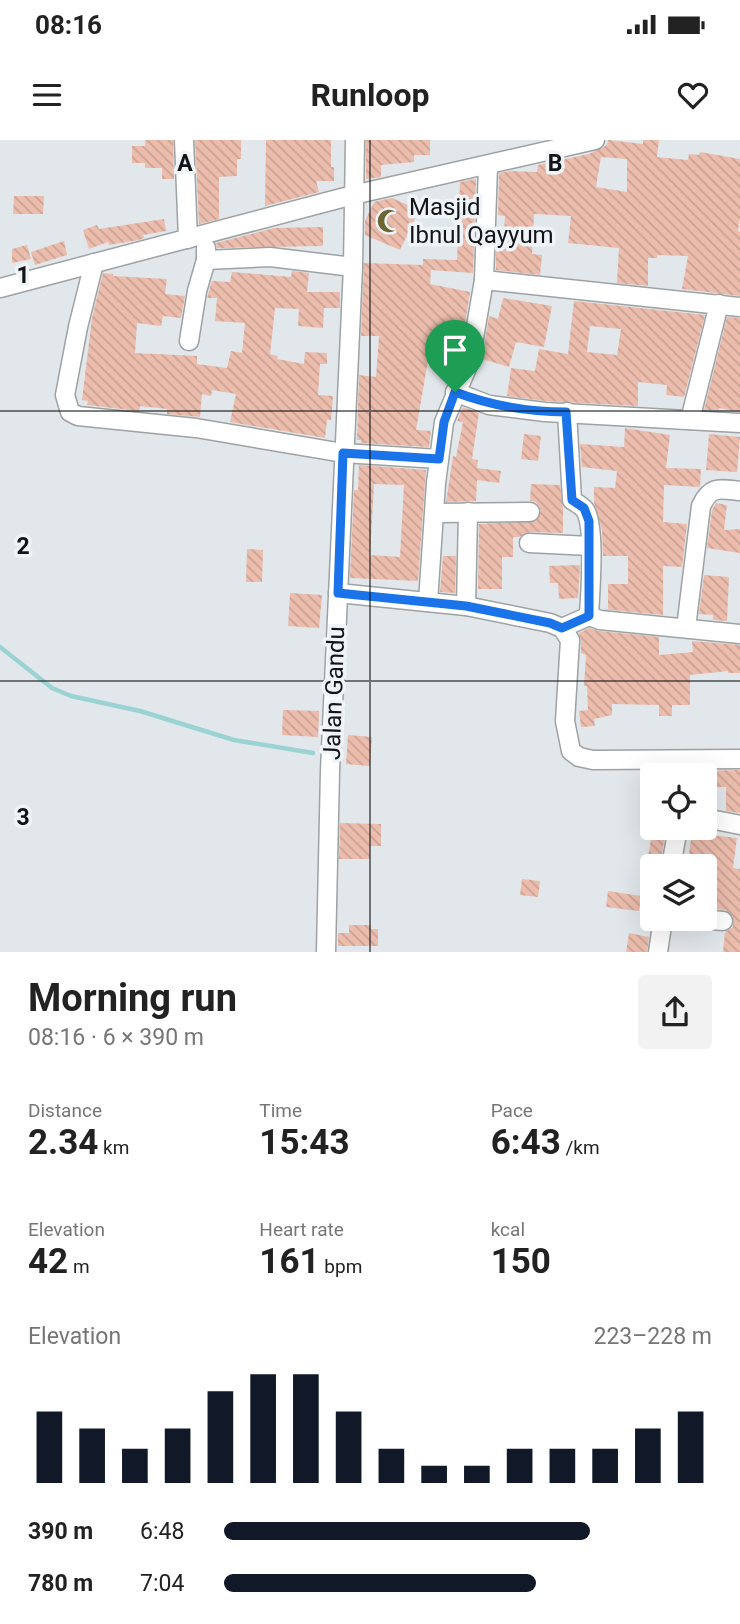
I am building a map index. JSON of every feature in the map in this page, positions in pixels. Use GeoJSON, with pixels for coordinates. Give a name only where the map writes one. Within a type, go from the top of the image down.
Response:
{"type":"FeatureCollection","features":[{"type":"Feature","properties":{"kind":"street"},"geometry":{"type":"LineString","coordinates":[[184,140],[197,237],[206,260],[197,291],[189,341]]}},
{"type":"Feature","properties":{"kind":"street","name":"Jalan Gandu"},"geometry":{"type":"LineString","coordinates":[[326,952],[343,453],[353,267],[355,140]]}},
{"type":"Feature","properties":{"kind":"street"},"geometry":{"type":"LineString","coordinates":[[0,288],[354,195],[595,140]]}},
{"type":"Feature","properties":{"kind":"street"},"geometry":{"type":"LineString","coordinates":[[428,602],[444,422],[470,361],[484,280],[488,166]]}},
{"type":"Feature","properties":{"kind":"street"},"geometry":{"type":"LineString","coordinates":[[206,260],[270,257],[353,267]]}},
{"type":"Feature","properties":{"kind":"street"},"geometry":{"type":"LineString","coordinates":[[94,263],[65,396],[70,412],[91,418],[197,428],[343,453],[439,459]]}},
{"type":"Feature","properties":{"kind":"street"},"geometry":{"type":"LineString","coordinates":[[484,280],[740,307]]}},
{"type":"Feature","properties":{"kind":"street"},"geometry":{"type":"LineString","coordinates":[[690,420],[719,304]]}},
{"type":"Feature","properties":{"kind":"street"},"geometry":{"type":"LineString","coordinates":[[455,392],[489,405],[545,412],[740,423]]}},
{"type":"Feature","properties":{"kind":"street"},"geometry":{"type":"LineString","coordinates":[[566,412],[572,500],[584,508],[589,521],[589,616]]}},
{"type":"Feature","properties":{"kind":"street"},"geometry":{"type":"LineString","coordinates":[[686,628],[701,506],[706,495],[717,489],[740,491]]}},
{"type":"Feature","properties":{"kind":"street"},"geometry":{"type":"LineString","coordinates":[[466,606],[468,512]]}},
{"type":"Feature","properties":{"kind":"street"},"geometry":{"type":"LineString","coordinates":[[436,513],[530,512]]}},
{"type":"Feature","properties":{"kind":"street"},"geometry":{"type":"LineString","coordinates":[[529,543],[590,546]]}},
{"type":"Feature","properties":{"kind":"street"},"geometry":{"type":"LineString","coordinates":[[338,593],[466,606],[550,623],[562,628],[570,640],[565,721],[571,751],[579,757],[593,760],[640,764]]}},
{"type":"Feature","properties":{"kind":"street"},"geometry":{"type":"LineString","coordinates":[[562,628],[589,616],[600,620],[740,634]]}},
{"type":"Feature","properties":{"kind":"street"},"geometry":{"type":"LineString","coordinates":[[714,763],[740,759]]}},
{"type":"Feature","properties":{"kind":"street"},"geometry":{"type":"LineString","coordinates":[[717,820],[740,825]]}},
{"type":"Feature","properties":{"kind":"street"},"geometry":{"type":"LineString","coordinates":[[717,920],[723,921]]}},
{"type":"Feature","properties":{"kind":"street"},"geometry":{"type":"LineString","coordinates":[[658,952],[661,931]]}},
{"type":"Feature","properties":{"kind":"building"},"geometry":{"type":"Polygon","coordinates":[[[145,140],[173,140],[174,179],[162,179],[162,168],[145,168],[145,163],[132,163],[132,146],[145,146],[145,140]]]}},
{"type":"Feature","properties":{"kind":"building"},"geometry":{"type":"Polygon","coordinates":[[[195,140],[241,140],[237,176],[219,177],[219,219],[199,224],[195,140]]]}},
{"type":"Feature","properties":{"kind":"building"},"geometry":{"type":"Polygon","coordinates":[[[266,140],[331,140],[334,181],[316,181],[319,192],[265,206],[266,140]]]}},
{"type":"Feature","properties":{"kind":"building"},"geometry":{"type":"Polygon","coordinates":[[[366,140],[430,140],[430,155],[414,155],[414,162],[381,165],[381,177],[366,179],[366,140]]]}},
{"type":"Feature","properties":{"kind":"building"},"geometry":{"type":"Polygon","coordinates":[[[608,140],[643,144],[643,140],[659,140],[657,157],[688,160],[689,154],[699,155],[700,152],[740,159],[740,296],[682,289],[688,256],[657,255],[657,258],[648,258],[648,286],[617,283],[619,248],[568,243],[571,216],[534,214],[532,254],[542,255],[540,275],[496,270],[496,251],[503,251],[505,216],[498,215],[499,173],[537,172],[538,165],[589,154],[607,145],[608,140]],[[601,157],[596,187],[627,192],[627,159],[601,157]]]}},
{"type":"Feature","properties":{"kind":"building"},"geometry":{"type":"Polygon","coordinates":[[[476,179],[473,273],[431,270],[430,284],[470,292],[460,355],[430,349],[416,430],[431,431],[429,447],[361,443],[361,440],[357,440],[359,375],[376,377],[379,336],[361,336],[364,263],[423,265],[423,259],[457,260],[460,182],[476,179]]]}},
{"type":"Feature","properties":{"kind":"building"},"geometry":{"type":"Polygon","coordinates":[[[14,196],[44,196],[43,214],[13,214],[14,196]]]}},
{"type":"Feature","properties":{"kind":"building","name":"Masjid Ibnul Qayyum"},"geometry":{"type":"Polygon","coordinates":[[[392,198],[419,210],[400,250],[365,235],[365,221],[374,202],[392,198]]]}},
{"type":"Feature","properties":{"kind":"building"},"geometry":{"type":"Polygon","coordinates":[[[164,219],[166,231],[143,235],[144,238],[139,240],[109,245],[108,242],[89,249],[83,230],[97,225],[99,229],[164,219]]]}},
{"type":"Feature","properties":{"kind":"building"},"geometry":{"type":"Polygon","coordinates":[[[323,227],[323,246],[217,248],[216,243],[274,228],[323,227]]]}},
{"type":"Feature","properties":{"kind":"building"},"geometry":{"type":"Polygon","coordinates":[[[64,241],[67,255],[35,265],[31,252],[64,241]]]}},
{"type":"Feature","properties":{"kind":"building"},"geometry":{"type":"Polygon","coordinates":[[[27,245],[31,259],[12,263],[12,249],[27,245]]]}},
{"type":"Feature","properties":{"kind":"building"},"geometry":{"type":"Polygon","coordinates":[[[292,271],[309,273],[307,292],[340,292],[340,308],[324,308],[323,328],[298,326],[299,309],[275,308],[270,354],[278,356],[277,359],[304,364],[305,352],[327,353],[327,364],[320,364],[318,395],[333,396],[331,420],[327,420],[325,438],[230,422],[236,394],[212,390],[211,396],[202,394],[200,417],[167,414],[167,409],[140,406],[139,411],[87,405],[88,401],[82,400],[92,318],[103,273],[167,279],[165,294],[185,296],[181,318],[163,316],[161,326],[137,323],[135,353],[197,356],[197,364],[227,368],[231,351],[242,353],[245,323],[215,321],[217,298],[207,298],[212,281],[230,282],[232,272],[291,277],[292,271]]]}},
{"type":"Feature","properties":{"kind":"building"},"geometry":{"type":"Polygon","coordinates":[[[503,298],[552,306],[544,347],[516,342],[509,367],[482,359],[489,316],[498,319],[503,298]]]}},
{"type":"Feature","properties":{"kind":"building"},"geometry":{"type":"Polygon","coordinates":[[[574,301],[705,315],[684,397],[666,395],[667,385],[638,382],[638,406],[507,396],[511,368],[535,371],[539,349],[568,354],[574,301]],[[590,326],[587,352],[617,355],[621,329],[590,326]]]}},
{"type":"Feature","properties":{"kind":"building"},"geometry":{"type":"Polygon","coordinates":[[[727,317],[740,318],[740,412],[719,408],[704,410],[727,317]]]}},
{"type":"Feature","properties":{"kind":"building"},"geometry":{"type":"Polygon","coordinates":[[[463,407],[479,413],[472,459],[478,460],[477,468],[501,471],[499,483],[477,480],[476,501],[446,502],[453,456],[456,457],[463,422],[457,421],[463,407]]]}},
{"type":"Feature","properties":{"kind":"building"},"geometry":{"type":"Polygon","coordinates":[[[625,428],[670,435],[666,468],[701,469],[700,487],[664,485],[663,522],[687,524],[682,567],[663,566],[663,615],[602,609],[608,609],[608,584],[628,584],[628,556],[603,556],[602,529],[594,503],[594,487],[615,488],[617,471],[582,467],[580,444],[624,447],[625,428]]]}},
{"type":"Feature","properties":{"kind":"building"},"geometry":{"type":"Polygon","coordinates":[[[524,434],[541,436],[538,461],[521,459],[524,434]]]}},
{"type":"Feature","properties":{"kind":"building"},"geometry":{"type":"Polygon","coordinates":[[[709,434],[740,437],[737,472],[706,470],[709,434]]]}},
{"type":"Feature","properties":{"kind":"building"},"geometry":{"type":"Polygon","coordinates":[[[359,465],[426,470],[418,581],[350,578],[354,490],[358,490],[359,465]],[[374,484],[370,555],[400,557],[404,485],[374,484]]]}},
{"type":"Feature","properties":{"kind":"building"},"geometry":{"type":"Polygon","coordinates":[[[531,484],[560,485],[563,533],[530,532],[513,537],[513,557],[502,557],[502,589],[478,589],[479,524],[536,521],[541,511],[536,502],[530,501],[531,484]]]}},
{"type":"Feature","properties":{"kind":"building"},"geometry":{"type":"Polygon","coordinates":[[[716,503],[727,505],[724,530],[740,529],[740,553],[707,548],[712,510],[716,503]]]}},
{"type":"Feature","properties":{"kind":"building"},"geometry":{"type":"Polygon","coordinates":[[[247,549],[263,550],[262,582],[246,582],[247,549]]]}},
{"type":"Feature","properties":{"kind":"building"},"geometry":{"type":"Polygon","coordinates":[[[443,556],[456,556],[455,593],[440,592],[443,556]]]}},
{"type":"Feature","properties":{"kind":"building"},"geometry":{"type":"Polygon","coordinates":[[[580,565],[578,598],[559,599],[558,583],[550,583],[549,566],[580,565]]]}},
{"type":"Feature","properties":{"kind":"building"},"geometry":{"type":"Polygon","coordinates":[[[704,575],[729,577],[727,621],[713,620],[713,615],[699,614],[704,575]]]}},
{"type":"Feature","properties":{"kind":"building"},"geometry":{"type":"Polygon","coordinates":[[[290,593],[322,595],[319,628],[288,626],[290,593]]]}},
{"type":"Feature","properties":{"kind":"building"},"geometry":{"type":"Polygon","coordinates":[[[589,628],[659,637],[659,655],[693,652],[692,641],[740,645],[740,673],[728,671],[690,675],[690,705],[672,705],[672,716],[659,716],[659,705],[612,704],[612,715],[594,719],[595,726],[581,727],[579,711],[588,710],[587,686],[584,686],[586,655],[581,653],[579,633],[589,628]]]}},
{"type":"Feature","properties":{"kind":"building"},"geometry":{"type":"Polygon","coordinates":[[[283,710],[319,711],[318,737],[282,735],[283,710]]]}},
{"type":"Feature","properties":{"kind":"building"},"geometry":{"type":"Polygon","coordinates":[[[348,735],[372,737],[370,766],[346,764],[348,735]]]}},
{"type":"Feature","properties":{"kind":"building"},"geometry":{"type":"Polygon","coordinates":[[[717,770],[740,770],[740,813],[726,811],[726,787],[717,787],[717,770]]]}},
{"type":"Feature","properties":{"kind":"building"},"geometry":{"type":"Polygon","coordinates":[[[340,823],[381,824],[381,846],[370,846],[370,859],[339,859],[340,823]]]}},
{"type":"Feature","properties":{"kind":"building"},"geometry":{"type":"Polygon","coordinates":[[[717,836],[737,838],[733,868],[740,869],[740,952],[723,952],[725,932],[733,927],[733,917],[725,910],[717,909],[717,854],[689,854],[691,840],[717,840],[717,836]]]}},
{"type":"Feature","properties":{"kind":"building"},"geometry":{"type":"Polygon","coordinates":[[[651,840],[664,840],[662,854],[648,854],[651,840]]]}},
{"type":"Feature","properties":{"kind":"building"},"geometry":{"type":"Polygon","coordinates":[[[522,879],[540,881],[538,897],[520,895],[522,879]]]}},
{"type":"Feature","properties":{"kind":"building"},"geometry":{"type":"Polygon","coordinates":[[[608,891],[640,896],[639,911],[606,907],[608,891]]]}},
{"type":"Feature","properties":{"kind":"building"},"geometry":{"type":"Polygon","coordinates":[[[349,925],[371,925],[371,929],[378,929],[378,946],[338,946],[338,933],[349,933],[349,925]]]}},
{"type":"Feature","properties":{"kind":"building"},"geometry":{"type":"Polygon","coordinates":[[[629,933],[649,937],[647,952],[626,952],[629,933]]]}},
{"type":"Feature","properties":{"kind":"waterway"},"geometry":{"type":"LineString","coordinates":[[0,647],[52,688],[71,696],[140,711],[234,740],[313,753]]}},
{"type":"Feature","properties":{"kind":"place","name":"Masjid Ibnul Qayyum"},"geometry":{"type":"Point","coordinates":[389,221]}},
{"type":"Feature","properties":{"kind":"route"},"geometry":{"type":"LineString","coordinates":[[455,392],[489,405],[566,412],[572,500],[584,508],[589,521],[589,616],[562,628],[550,623],[466,606],[338,593],[343,453],[439,459],[444,422],[455,392]]}}]}
